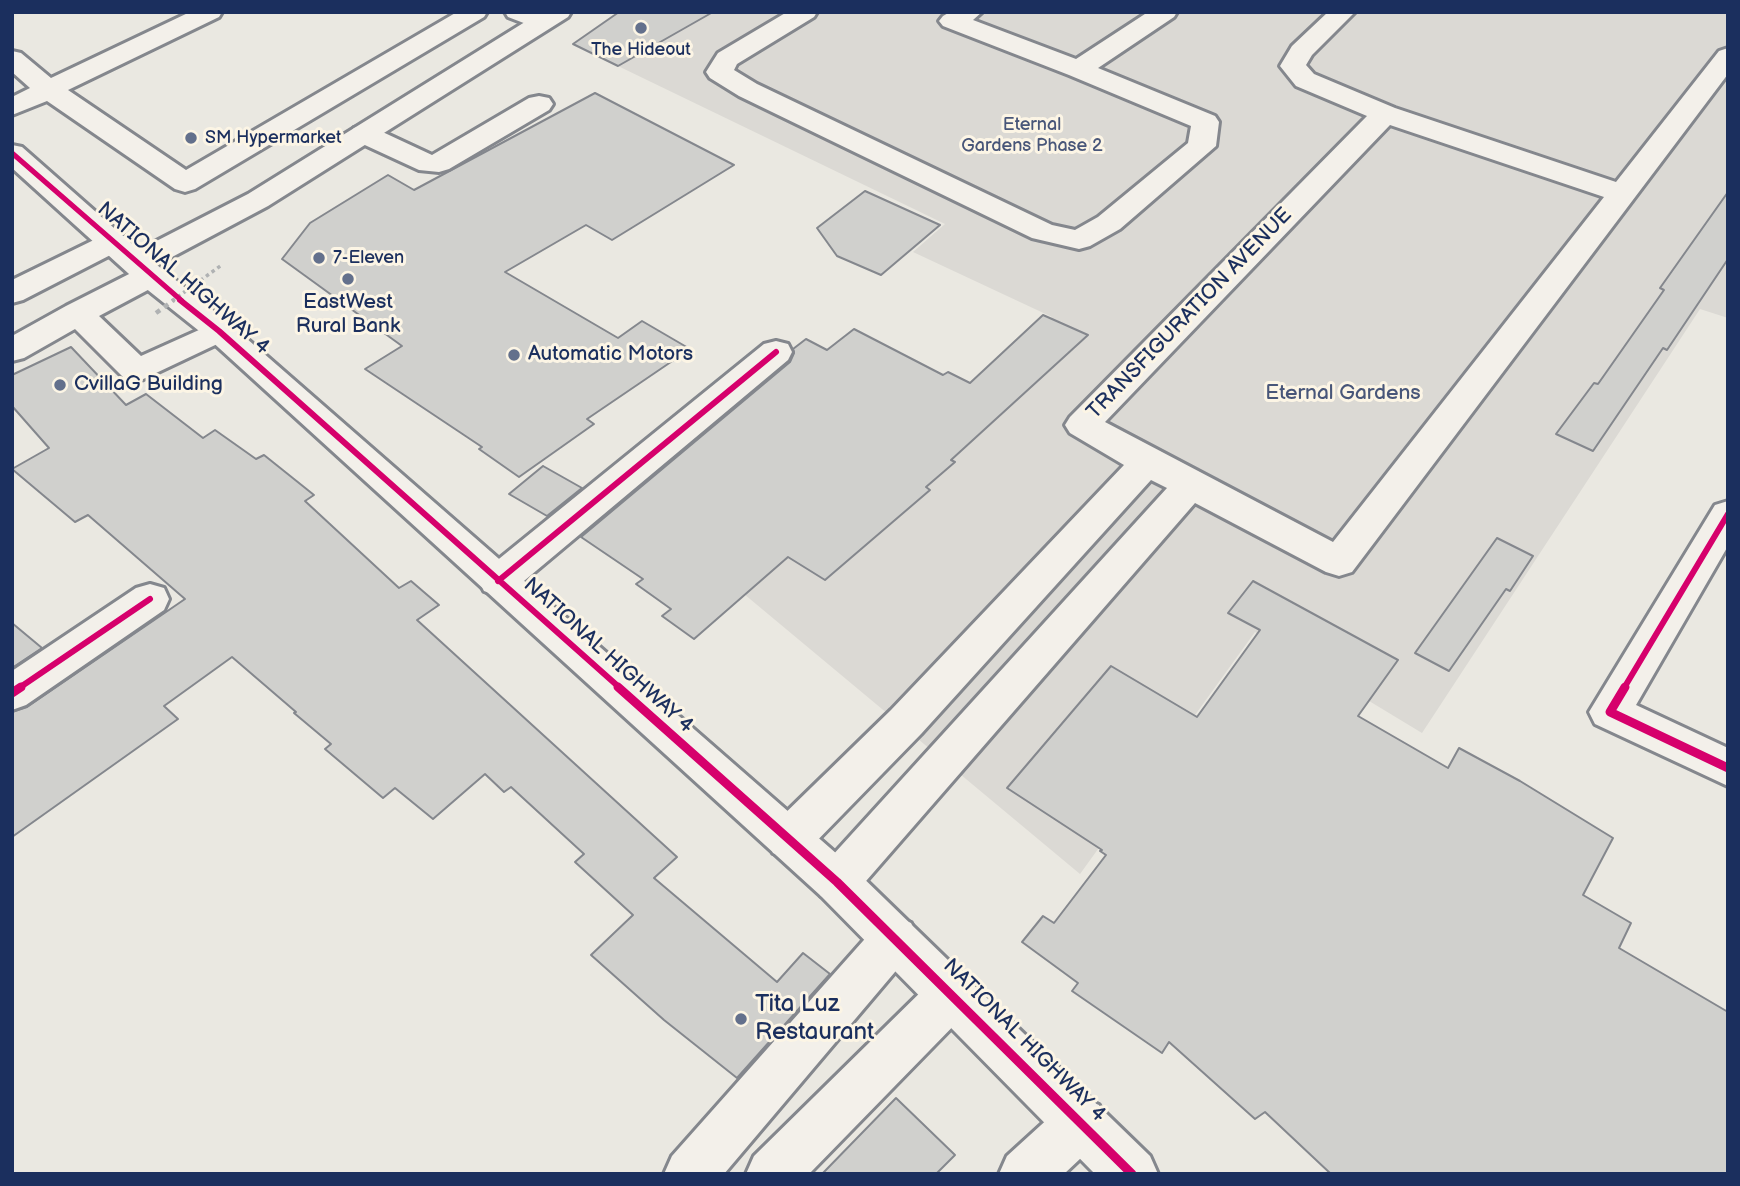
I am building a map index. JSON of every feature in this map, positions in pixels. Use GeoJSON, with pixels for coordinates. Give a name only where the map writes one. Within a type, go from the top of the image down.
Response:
{"type":"FeatureCollection","features":[{"type":"Feature","properties":{"kind":"main road"},"geometry":{"type":"LineString","coordinates":[[12,107],[209,12]]}},
{"type":"Feature","properties":{"kind":"main road"},"geometry":{"type":"LineString","coordinates":[[12,59],[49,90],[185,183],[475,12]]}},
{"type":"Feature","properties":{"kind":"main road"},"geometry":{"type":"LineString","coordinates":[[805,12],[727,59],[719,72],[748,90],[1043,232],[1079,240],[1109,223],[1202,146],[1205,122],[950,15]]}},
{"type":"Feature","properties":{"kind":"main road"},"geometry":{"type":"LineString","coordinates":[[1078,69],[1165,12]]}},
{"type":"Feature","properties":{"kind":"main road"},"geometry":{"type":"LineString","coordinates":[[1343,12],[1301,51],[1293,66],[1305,80],[1385,114],[1622,194],[1728,56]]}},
{"type":"Feature","properties":{"kind":"main road"},"geometry":{"type":"LineString","coordinates":[[12,349],[78,313],[364,134],[540,16]]}},
{"type":"Feature","properties":{"kind":"main road"},"geometry":{"type":"LineString","coordinates":[[364,134],[429,164],[439,163],[539,104]]}},
{"type":"Feature","properties":{"kind":"main road","name":"TRANSFIGURATION AVENUE"},"geometry":{"type":"LineString","coordinates":[[1385,114],[1082,425],[1339,562],[1622,194]]}},
{"type":"Feature","properties":{"kind":"main road","name":"NATIONAL HIGHWAY 4"},"geometry":{"type":"LineString","coordinates":[[12,152],[139,274],[219,331],[837,882],[1132,1174]]}},
{"type":"Feature","properties":{"kind":"main road"},"geometry":{"type":"LineString","coordinates":[[12,257],[41,279]]}},
{"type":"Feature","properties":{"kind":"main road"},"geometry":{"type":"LineString","coordinates":[[12,293],[41,279],[139,274]]}},
{"type":"Feature","properties":{"kind":"main road"},"geometry":{"type":"LineString","coordinates":[[12,326],[139,274]]}},
{"type":"Feature","properties":{"kind":"main road"},"geometry":{"type":"LineString","coordinates":[[78,313],[137,371],[219,331]]}},
{"type":"Feature","properties":{"kind":"main road"},"geometry":{"type":"LineString","coordinates":[[498,581],[776,352]]}},
{"type":"Feature","properties":{"kind":"main road"},"geometry":{"type":"LineString","coordinates":[[789,839],[906,722],[1147,462]]}},
{"type":"Feature","properties":{"kind":"main road"},"geometry":{"type":"LineString","coordinates":[[837,882],[1191,484]]}},
{"type":"Feature","properties":{"kind":"main road"},"geometry":{"type":"LineString","coordinates":[[1728,514],[1610,712],[1728,768]]}},
{"type":"Feature","properties":{"kind":"main road"},"geometry":{"type":"LineString","coordinates":[[12,693],[150,599]]}},
{"type":"Feature","properties":{"kind":"main road"},"geometry":{"type":"LineString","coordinates":[[690,1174],[895,938]]}},
{"type":"Feature","properties":{"kind":"main road"},"geometry":{"type":"LineString","coordinates":[[772,1174],[952,994]]}},
{"type":"Feature","properties":{"kind":"main road"},"geometry":{"type":"LineString","coordinates":[[1025,1174],[1081,1123]]}},
{"type":"Feature","properties":{"kind":"path"},"geometry":{"type":"LineString","coordinates":[[139,274],[223,264]]}},
{"type":"Feature","properties":{"kind":"green space","name":"Eternal Gardens"},"geometry":{"type":"Polygon","coordinates":[[[713,12],[1728,12],[1728,318],[1700,309],[1422,733],[1255,632],[1080,874],[744,594],[1052,317],[913,252],[945,224],[618,66],[713,12]]]}},
{"type":"Feature","properties":{"kind":"building","name":"The Hideout"},"geometry":{"type":"Polygon","coordinates":[[[619,12],[713,12],[618,66],[573,44],[619,12]]]}},
{"type":"Feature","properties":{"kind":"building"},"geometry":{"type":"Polygon","coordinates":[[[595,93],[734,165],[612,240],[586,225],[505,272],[618,338],[642,321],[690,349],[587,419],[594,424],[519,477],[479,449],[482,447],[365,369],[402,346],[282,259],[310,223],[388,175],[414,190],[595,93]]]}},
{"type":"Feature","properties":{"kind":"building"},"geometry":{"type":"Polygon","coordinates":[[[865,191],[940,225],[881,275],[837,256],[817,228],[865,191]]]}},
{"type":"Feature","properties":{"kind":"building"},"geometry":{"type":"Polygon","coordinates":[[[1728,192],[1728,259],[1667,350],[1663,348],[1593,451],[1556,434],[1594,383],[1598,384],[1664,290],[1660,288],[1728,192]]]}},
{"type":"Feature","properties":{"kind":"building"},"geometry":{"type":"Polygon","coordinates":[[[1043,315],[1088,335],[951,460],[955,462],[926,487],[930,490],[825,580],[788,557],[694,639],[662,616],[671,609],[636,584],[643,579],[581,537],[790,362],[793,349],[806,339],[827,350],[854,329],[943,375],[948,372],[970,383],[1043,315]]]}},
{"type":"Feature","properties":{"kind":"building"},"geometry":{"type":"Polygon","coordinates":[[[71,347],[126,405],[146,394],[203,438],[215,430],[256,459],[264,455],[314,495],[305,501],[399,588],[411,581],[439,605],[417,620],[677,857],[654,878],[777,982],[803,953],[830,974],[737,1078],[664,1020],[591,955],[633,915],[575,862],[584,854],[511,787],[504,792],[485,774],[433,819],[395,788],[383,798],[325,749],[331,744],[232,657],[164,706],[178,719],[12,837],[12,712],[27,707],[185,599],[88,515],[75,522],[12,469],[49,448],[12,406],[12,375],[71,347]]]}},
{"type":"Feature","properties":{"kind":"building"},"geometry":{"type":"Polygon","coordinates":[[[543,466],[582,488],[547,516],[509,494],[543,466]]]}},
{"type":"Feature","properties":{"kind":"building"},"geometry":{"type":"Polygon","coordinates":[[[1497,538],[1533,556],[1510,591],[1506,589],[1449,671],[1415,653],[1497,538]]]}},
{"type":"Feature","properties":{"kind":"building"},"geometry":{"type":"Polygon","coordinates":[[[1253,581],[1398,660],[1358,716],[1448,768],[1459,748],[1520,781],[1613,838],[1583,895],[1631,923],[1619,948],[1728,1012],[1728,1174],[1331,1174],[1265,1112],[1255,1119],[1169,1042],[1162,1053],[1072,991],[1078,983],[1022,942],[1043,916],[1054,923],[1106,855],[1007,788],[1111,666],[1197,717],[1260,630],[1228,613],[1253,581]]]}},
{"type":"Feature","properties":{"kind":"building"},"geometry":{"type":"Polygon","coordinates":[[[12,623],[42,648],[12,668],[12,623]]]}},
{"type":"Feature","properties":{"kind":"building"},"geometry":{"type":"Polygon","coordinates":[[[896,1098],[955,1155],[936,1174],[822,1174],[896,1098]]]}},
{"type":"Feature","properties":{"kind":"cycle path"},"geometry":{"type":"LineString","coordinates":[[12,153],[150,276],[219,331],[837,882],[1132,1174]]}},
{"type":"Feature","properties":{"kind":"cycle path"},"geometry":{"type":"LineString","coordinates":[[498,581],[776,352]]}},
{"type":"Feature","properties":{"kind":"cycle path"},"geometry":{"type":"LineString","coordinates":[[1728,514],[1610,712],[1728,768]]}},
{"type":"Feature","properties":{"kind":"cycle path"},"geometry":{"type":"LineString","coordinates":[[12,693],[150,599]]}},
{"type":"Feature","properties":{"kind":"place","name":"The Hideout"},"geometry":{"type":"Point","coordinates":[641,28]}},
{"type":"Feature","properties":{"kind":"place","name":"SM Hypermarket"},"geometry":{"type":"Point","coordinates":[191,138]}},
{"type":"Feature","properties":{"kind":"place","name":"7-Eleven"},"geometry":{"type":"Point","coordinates":[319,258]}},
{"type":"Feature","properties":{"kind":"place","name":"EastWest Rural Bank"},"geometry":{"type":"Point","coordinates":[348,279]}},
{"type":"Feature","properties":{"kind":"place","name":"Automatic Motors"},"geometry":{"type":"Point","coordinates":[514,355]}},
{"type":"Feature","properties":{"kind":"place","name":"CvillaG Building"},"geometry":{"type":"Point","coordinates":[60,385]}},
{"type":"Feature","properties":{"kind":"place","name":"Tita Luz Restaurant"},"geometry":{"type":"Point","coordinates":[741,1019]}},
{"type":"Feature","properties":{"kind":"park label","name":"Eternal Gardens Phase 2"},"geometry":{"type":"Point","coordinates":[1032,135]}}]}
